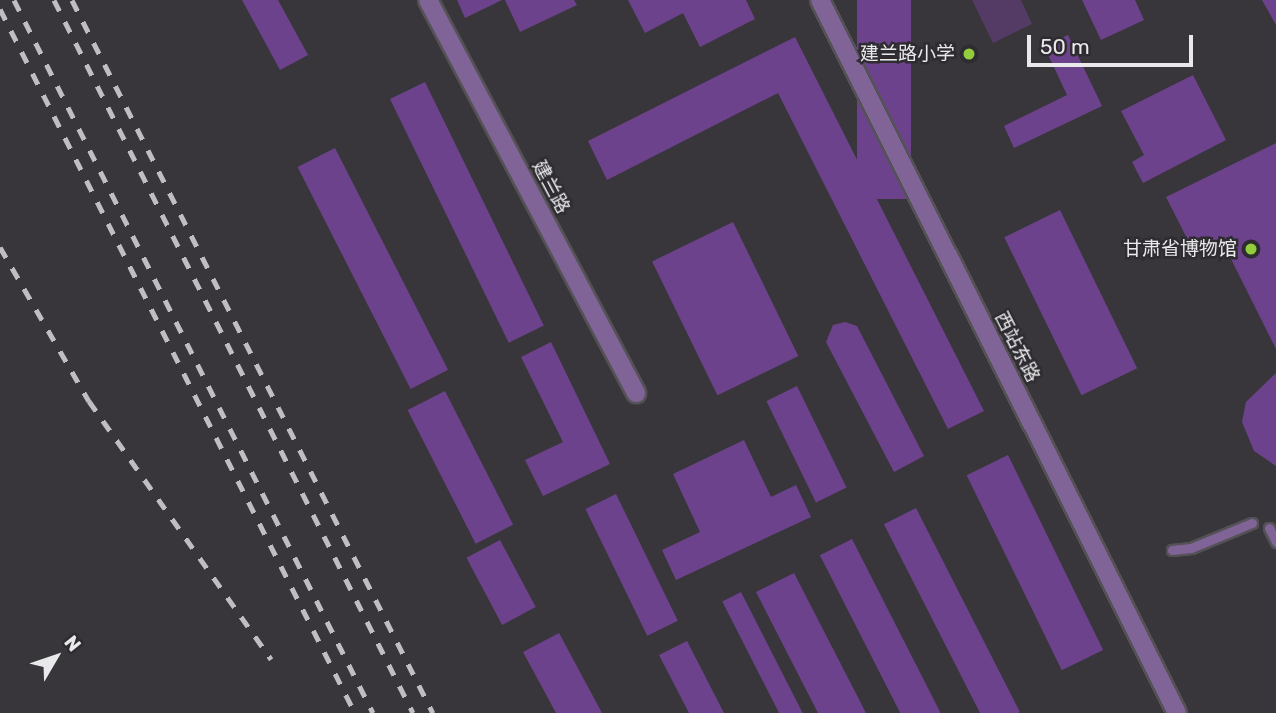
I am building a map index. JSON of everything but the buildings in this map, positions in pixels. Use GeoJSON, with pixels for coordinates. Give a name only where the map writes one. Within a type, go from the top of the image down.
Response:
{"type":"FeatureCollection","features":[{"type":"Feature","properties":{"kind":"street","name":"建兰路"},"geometry":{"type":"LineString","coordinates":[[428,0],[636,393]]}},
{"type":"Feature","properties":{"kind":"street","name":"西站东路"},"geometry":{"type":"LineString","coordinates":[[820,0],[1177,713]]}},
{"type":"Feature","properties":{"kind":"lane"},"geometry":{"type":"LineString","coordinates":[[1172,550],[1252,523]]}},
{"type":"Feature","properties":{"kind":"lane"},"geometry":{"type":"LineString","coordinates":[[1269,528],[1276,542]]}},
{"type":"Feature","properties":{"kind":"shaded area"},"geometry":{"type":"Polygon","coordinates":[[[972,0],[1021,0],[1032,24],[993,43],[972,0]]]}},
{"type":"Feature","properties":{"kind":"railway"},"geometry":{"type":"LineString","coordinates":[[14,0],[373,713]]}},
{"type":"Feature","properties":{"kind":"railway"},"geometry":{"type":"LineString","coordinates":[[54,0],[413,713]]}},
{"type":"Feature","properties":{"kind":"railway"},"geometry":{"type":"LineString","coordinates":[[72,0],[433,713]]}},
{"type":"Feature","properties":{"kind":"railway"},"geometry":{"type":"LineString","coordinates":[[0,9],[355,713]]}},
{"type":"Feature","properties":{"kind":"railway"},"geometry":{"type":"LineString","coordinates":[[0,247],[89,401],[271,659]]}},
{"type":"Feature","properties":{"kind":"place","name":"建兰路小学"},"geometry":{"type":"Point","coordinates":[969,54]}},
{"type":"Feature","properties":{"kind":"place","name":"甘肃省博物馆"},"geometry":{"type":"Point","coordinates":[1251,249]}}]}
